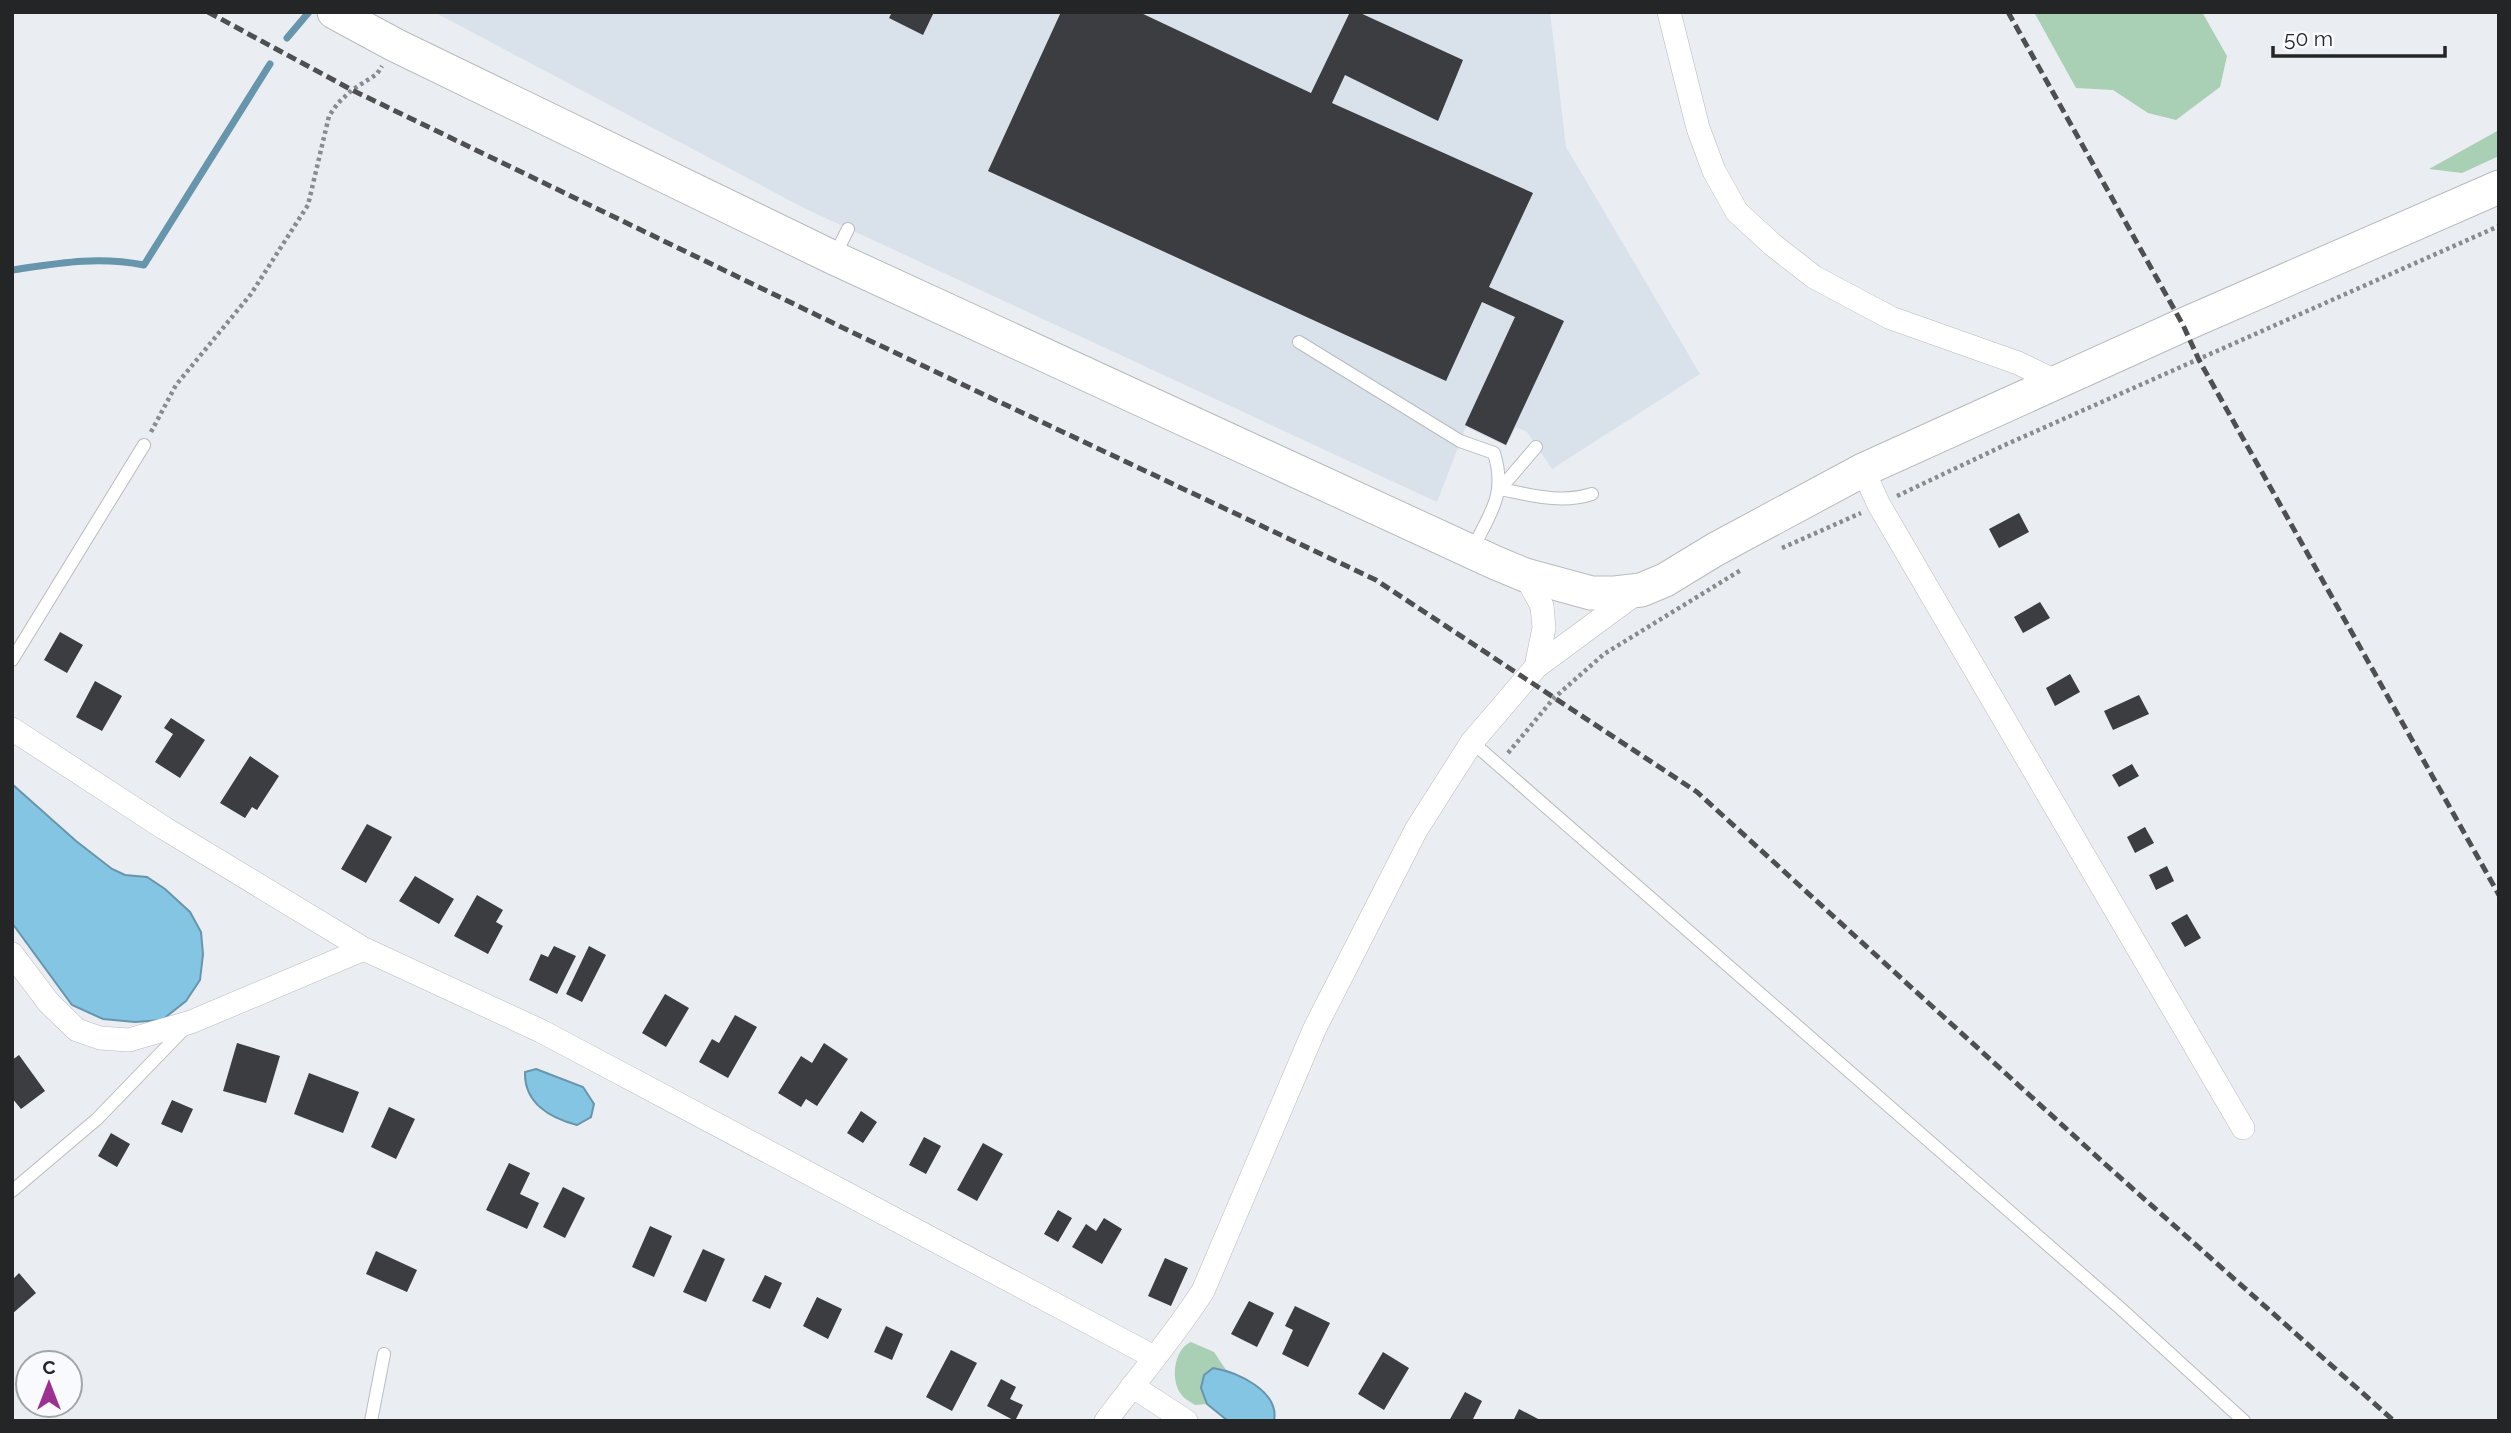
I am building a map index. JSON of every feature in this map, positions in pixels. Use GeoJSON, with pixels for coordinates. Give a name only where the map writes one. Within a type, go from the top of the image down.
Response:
{"type":"FeatureCollection","features":[{"type":"Feature","properties":{"kind":"street"},"geometry":{"type":"LineString","coordinates":[[334,12],[395,45],[841,243],[1525,575],[1591,593],[1641,590]]}},
{"type":"Feature","properties":{"kind":"street"},"geometry":{"type":"LineString","coordinates":[[1669,12],[1698,128],[1714,171],[1737,212],[1773,246],[1814,277],[1891,318],[2018,363],[2057,382]]}},
{"type":"Feature","properties":{"kind":"street"},"geometry":{"type":"LineString","coordinates":[[1106,1421],[1185,1320],[1203,1291],[1315,1028],[1416,830],[1472,742],[1536,667],[1641,590],[1665,580],[1716,549],[1863,470],[2499,187]]}},
{"type":"Feature","properties":{"kind":"street"},"geometry":{"type":"LineString","coordinates":[[1863,470],[1879,505],[2243,1128]]}},
{"type":"Feature","properties":{"kind":"street"},"geometry":{"type":"LineString","coordinates":[[1525,575],[1542,606],[1544,628],[1536,667]]}},
{"type":"Feature","properties":{"kind":"street"},"geometry":{"type":"LineString","coordinates":[[12,729],[164,828],[364,949],[541,1031],[1154,1357]]}},
{"type":"Feature","properties":{"kind":"street"},"geometry":{"type":"LineString","coordinates":[[12,954],[49,1003],[77,1030],[100,1038],[129,1040],[191,1022],[364,949]]}},
{"type":"Feature","properties":{"kind":"street"},"geometry":{"type":"LineString","coordinates":[[1132,1386],[1186,1421]]}},
{"type":"Feature","properties":{"kind":"lane"},"geometry":{"type":"LineString","coordinates":[[1299,342],[1461,441],[1494,453],[1500,472],[1500,489]]}},
{"type":"Feature","properties":{"kind":"lane"},"geometry":{"type":"LineString","coordinates":[[12,660],[144,445]]}},
{"type":"Feature","properties":{"kind":"lane"},"geometry":{"type":"LineString","coordinates":[[1471,551],[1500,489],[1536,447]]}},
{"type":"Feature","properties":{"kind":"lane"},"geometry":{"type":"LineString","coordinates":[[1500,489],[1553,499],[1574,500],[1592,494]]}},
{"type":"Feature","properties":{"kind":"lane"},"geometry":{"type":"LineString","coordinates":[[1472,742],[2109,1298],[2244,1421]]}},
{"type":"Feature","properties":{"kind":"lane"},"geometry":{"type":"LineString","coordinates":[[12,1191],[97,1119],[191,1022]]}},
{"type":"Feature","properties":{"kind":"lane"},"geometry":{"type":"LineString","coordinates":[[371,1421],[384,1354]]}},
{"type":"Feature","properties":{"kind":"path"},"geometry":{"type":"LineString","coordinates":[[144,445],[176,385],[251,294],[308,205],[329,117],[338,103]]}},
{"type":"Feature","properties":{"kind":"path"},"geometry":{"type":"LineString","coordinates":[[1777,550],[2007,444],[2499,226]]}},
{"type":"Feature","properties":{"kind":"path"},"geometry":{"type":"LineString","coordinates":[[1498,765],[1554,698],[1604,654],[1752,563]]}},
{"type":"Feature","properties":{"kind":"shaded area"},"geometry":{"type":"Polygon","coordinates":[[[434,12],[1550,12],[1566,147],[1700,374],[1552,469],[1527,432],[1516,427],[1506,446],[1466,427],[1437,502],[804,208],[434,12]]]}},
{"type":"Feature","properties":{"kind":"green space"},"geometry":{"type":"Polygon","coordinates":[[[2034,12],[2202,12],[2227,56],[2220,87],[2176,120],[2148,113],[2113,90],[2076,88],[2034,12]]]}},
{"type":"Feature","properties":{"kind":"green space"},"geometry":{"type":"Polygon","coordinates":[[[2499,130],[2499,156],[2462,173],[2429,169],[2499,130]]]}},
{"type":"Feature","properties":{"kind":"green space"},"geometry":{"type":"Polygon","coordinates":[[[1191,1342],[1214,1352],[1226,1370],[1213,1368],[1201,1388],[1207,1404],[1195,1405],[1186,1399],[1176,1381],[1177,1358],[1191,1342]]]}},
{"type":"Feature","properties":{"kind":"water"},"geometry":{"type":"Polygon","coordinates":[[[12,784],[112,869],[125,875],[147,877],[190,912],[201,932],[203,954],[200,980],[186,1001],[162,1020],[135,1022],[103,1019],[72,1005],[12,923],[12,784]]]}},
{"type":"Feature","properties":{"kind":"water"},"geometry":{"type":"Polygon","coordinates":[[[536,1069],[583,1087],[594,1104],[591,1117],[577,1125],[540,1108],[526,1083],[525,1072],[536,1069]]]}},
{"type":"Feature","properties":{"kind":"water"},"geometry":{"type":"Polygon","coordinates":[[[1213,1368],[1234,1374],[1264,1392],[1274,1410],[1274,1421],[1228,1421],[1207,1404],[1201,1388],[1204,1375],[1213,1368]]]}},
{"type":"Feature","properties":{"kind":"building"},"geometry":{"type":"Polygon","coordinates":[[[892,12],[934,12],[923,35],[889,18],[892,12]]]}},
{"type":"Feature","properties":{"kind":"building"},"geometry":{"type":"Polygon","coordinates":[[[1061,12],[1139,12],[1311,93],[1350,12],[1358,12],[1463,60],[1438,121],[1345,75],[1332,103],[1533,193],[1489,287],[1564,321],[1506,445],[1465,425],[1515,317],[1482,302],[1446,381],[988,171],[1061,12]]]}},
{"type":"Feature","properties":{"kind":"building"},"geometry":{"type":"Polygon","coordinates":[[[2019,513],[2029,532],[1999,548],[1989,529],[2019,513]]]}},
{"type":"Feature","properties":{"kind":"building"},"geometry":{"type":"Polygon","coordinates":[[[2040,602],[2050,618],[2023,633],[2014,617],[2040,602]]]}},
{"type":"Feature","properties":{"kind":"building"},"geometry":{"type":"Polygon","coordinates":[[[60,632],[83,645],[67,673],[44,660],[60,632]]]}},
{"type":"Feature","properties":{"kind":"building"},"geometry":{"type":"Polygon","coordinates":[[[2070,674],[2080,692],[2055,706],[2046,688],[2070,674]]]}},
{"type":"Feature","properties":{"kind":"building"},"geometry":{"type":"Polygon","coordinates":[[[95,681],[122,696],[102,731],[76,717],[95,681]]]}},
{"type":"Feature","properties":{"kind":"building"},"geometry":{"type":"Polygon","coordinates":[[[2139,695],[2149,714],[2113,730],[2104,711],[2139,695]]]}},
{"type":"Feature","properties":{"kind":"building"},"geometry":{"type":"Polygon","coordinates":[[[171,718],[205,740],[180,778],[155,762],[173,734],[164,728],[171,718]]]}},
{"type":"Feature","properties":{"kind":"building"},"geometry":{"type":"Polygon","coordinates":[[[250,756],[279,776],[257,810],[252,807],[245,818],[220,803],[250,756]]]}},
{"type":"Feature","properties":{"kind":"building"},"geometry":{"type":"Polygon","coordinates":[[[2132,764],[2139,776],[2119,787],[2112,775],[2132,764]]]}},
{"type":"Feature","properties":{"kind":"building"},"geometry":{"type":"Polygon","coordinates":[[[367,824],[392,837],[366,883],[341,869],[367,824]]]}},
{"type":"Feature","properties":{"kind":"building"},"geometry":{"type":"Polygon","coordinates":[[[2145,827],[2154,843],[2135,853],[2127,837],[2145,827]]]}},
{"type":"Feature","properties":{"kind":"building"},"geometry":{"type":"Polygon","coordinates":[[[2167,866],[2174,881],[2156,890],[2149,875],[2167,866]]]}},
{"type":"Feature","properties":{"kind":"building"},"geometry":{"type":"Polygon","coordinates":[[[415,876],[454,899],[439,924],[399,901],[415,876]]]}},
{"type":"Feature","properties":{"kind":"building"},"geometry":{"type":"Polygon","coordinates":[[[477,895],[503,910],[496,922],[503,926],[488,954],[454,936],[477,895]]]}},
{"type":"Feature","properties":{"kind":"building"},"geometry":{"type":"Polygon","coordinates":[[[2187,914],[2201,938],[2185,947],[2171,923],[2187,914]]]}},
{"type":"Feature","properties":{"kind":"building"},"geometry":{"type":"Polygon","coordinates":[[[554,946],[576,956],[557,994],[529,980],[541,954],[548,957],[554,946]]]}},
{"type":"Feature","properties":{"kind":"building"},"geometry":{"type":"Polygon","coordinates":[[[589,946],[606,955],[582,1002],[566,994],[589,946]]]}},
{"type":"Feature","properties":{"kind":"building"},"geometry":{"type":"Polygon","coordinates":[[[665,994],[689,1008],[666,1047],[642,1033],[665,994]]]}},
{"type":"Feature","properties":{"kind":"building"},"geometry":{"type":"Polygon","coordinates":[[[735,1015],[757,1027],[728,1078],[699,1062],[712,1039],[719,1043],[735,1015]]]}},
{"type":"Feature","properties":{"kind":"building"},"geometry":{"type":"Polygon","coordinates":[[[237,1043],[280,1056],[266,1103],[223,1091],[237,1043]]]}},
{"type":"Feature","properties":{"kind":"building"},"geometry":{"type":"Polygon","coordinates":[[[824,1043],[848,1059],[817,1106],[806,1099],[801,1107],[778,1093],[801,1056],[812,1063],[824,1043]]]}},
{"type":"Feature","properties":{"kind":"building"},"geometry":{"type":"Polygon","coordinates":[[[19,1055],[45,1091],[21,1109],[12,1098],[12,1060],[19,1055]]]}},
{"type":"Feature","properties":{"kind":"building"},"geometry":{"type":"Polygon","coordinates":[[[309,1073],[359,1092],[343,1133],[294,1114],[309,1073]]]}},
{"type":"Feature","properties":{"kind":"building"},"geometry":{"type":"Polygon","coordinates":[[[172,1100],[193,1109],[182,1133],[161,1124],[172,1100]]]}},
{"type":"Feature","properties":{"kind":"building"},"geometry":{"type":"Polygon","coordinates":[[[389,1107],[415,1119],[396,1159],[371,1147],[389,1107]]]}},
{"type":"Feature","properties":{"kind":"building"},"geometry":{"type":"Polygon","coordinates":[[[861,1111],[877,1122],[863,1143],[847,1133],[861,1111]]]}},
{"type":"Feature","properties":{"kind":"building"},"geometry":{"type":"Polygon","coordinates":[[[111,1133],[130,1144],[117,1167],[98,1156],[111,1133]]]}},
{"type":"Feature","properties":{"kind":"building"},"geometry":{"type":"Polygon","coordinates":[[[924,1137],[941,1146],[926,1174],[909,1165],[924,1137]]]}},
{"type":"Feature","properties":{"kind":"building"},"geometry":{"type":"Polygon","coordinates":[[[983,1143],[1003,1154],[977,1201],[957,1190],[983,1143]]]}},
{"type":"Feature","properties":{"kind":"building"},"geometry":{"type":"Polygon","coordinates":[[[509,1163],[530,1173],[520,1194],[539,1203],[527,1229],[486,1210],[509,1163]]]}},
{"type":"Feature","properties":{"kind":"building"},"geometry":{"type":"Polygon","coordinates":[[[563,1187],[585,1198],[565,1238],[543,1227],[563,1187]]]}},
{"type":"Feature","properties":{"kind":"building"},"geometry":{"type":"Polygon","coordinates":[[[1058,1210],[1072,1218],[1058,1242],[1044,1234],[1058,1210]]]}},
{"type":"Feature","properties":{"kind":"building"},"geometry":{"type":"Polygon","coordinates":[[[1104,1218],[1122,1229],[1102,1264],[1072,1247],[1086,1224],[1096,1231],[1104,1218]]]}},
{"type":"Feature","properties":{"kind":"building"},"geometry":{"type":"Polygon","coordinates":[[[650,1226],[672,1236],[654,1277],[632,1267],[650,1226]]]}},
{"type":"Feature","properties":{"kind":"building"},"geometry":{"type":"Polygon","coordinates":[[[703,1249],[725,1259],[706,1302],[683,1292],[703,1249]]]}},
{"type":"Feature","properties":{"kind":"building"},"geometry":{"type":"Polygon","coordinates":[[[376,1251],[417,1270],[407,1292],[366,1274],[376,1251]]]}},
{"type":"Feature","properties":{"kind":"building"},"geometry":{"type":"Polygon","coordinates":[[[1165,1258],[1188,1268],[1171,1306],[1148,1296],[1165,1258]]]}},
{"type":"Feature","properties":{"kind":"building"},"geometry":{"type":"Polygon","coordinates":[[[19,1273],[36,1293],[12,1314],[12,1280],[19,1273]]]}},
{"type":"Feature","properties":{"kind":"building"},"geometry":{"type":"Polygon","coordinates":[[[765,1275],[782,1283],[770,1309],[752,1301],[765,1275]]]}},
{"type":"Feature","properties":{"kind":"building"},"geometry":{"type":"Polygon","coordinates":[[[817,1297],[842,1309],[828,1339],[803,1326],[817,1297]]]}},
{"type":"Feature","properties":{"kind":"building"},"geometry":{"type":"Polygon","coordinates":[[[1249,1301],[1274,1313],[1257,1347],[1231,1334],[1249,1301]]]}},
{"type":"Feature","properties":{"kind":"building"},"geometry":{"type":"Polygon","coordinates":[[[1295,1306],[1330,1323],[1308,1367],[1282,1354],[1293,1330],[1285,1326],[1295,1306]]]}},
{"type":"Feature","properties":{"kind":"building"},"geometry":{"type":"Polygon","coordinates":[[[886,1326],[903,1334],[892,1360],[874,1352],[886,1326]]]}},
{"type":"Feature","properties":{"kind":"building"},"geometry":{"type":"Polygon","coordinates":[[[951,1350],[977,1363],[952,1411],[926,1397],[951,1350]]]}},
{"type":"Feature","properties":{"kind":"building"},"geometry":{"type":"Polygon","coordinates":[[[1383,1352],[1409,1368],[1384,1410],[1358,1394],[1383,1352]]]}},
{"type":"Feature","properties":{"kind":"building"},"geometry":{"type":"Polygon","coordinates":[[[1001,1379],[1016,1387],[1010,1399],[1023,1405],[1015,1421],[987,1406],[1001,1379]]]}},
{"type":"Feature","properties":{"kind":"building"},"geometry":{"type":"Polygon","coordinates":[[[1465,1392],[1482,1401],[1472,1421],[1449,1421],[1465,1392]]]}},
{"type":"Feature","properties":{"kind":"building"},"geometry":{"type":"Polygon","coordinates":[[[1519,1409],[1542,1421],[1513,1421],[1519,1409]]]}},
{"type":"Feature","properties":{"kind":"waterway"},"geometry":{"type":"LineString","coordinates":[[287,38],[309,12]]}},
{"type":"Feature","properties":{"kind":"waterway"},"geometry":{"type":"LineString","coordinates":[[12,270],[94,261],[144,265],[270,64]]}},
{"type":"Feature","properties":{"kind":"railway"},"geometry":{"type":"LineString","coordinates":[[208,12],[352,90],[860,336],[1376,580],[1697,792],[2105,1164],[2394,1421]]}},
{"type":"Feature","properties":{"kind":"railway"},"geometry":{"type":"LineString","coordinates":[[2008,12],[2183,325],[2199,360],[2499,895]]}}]}
